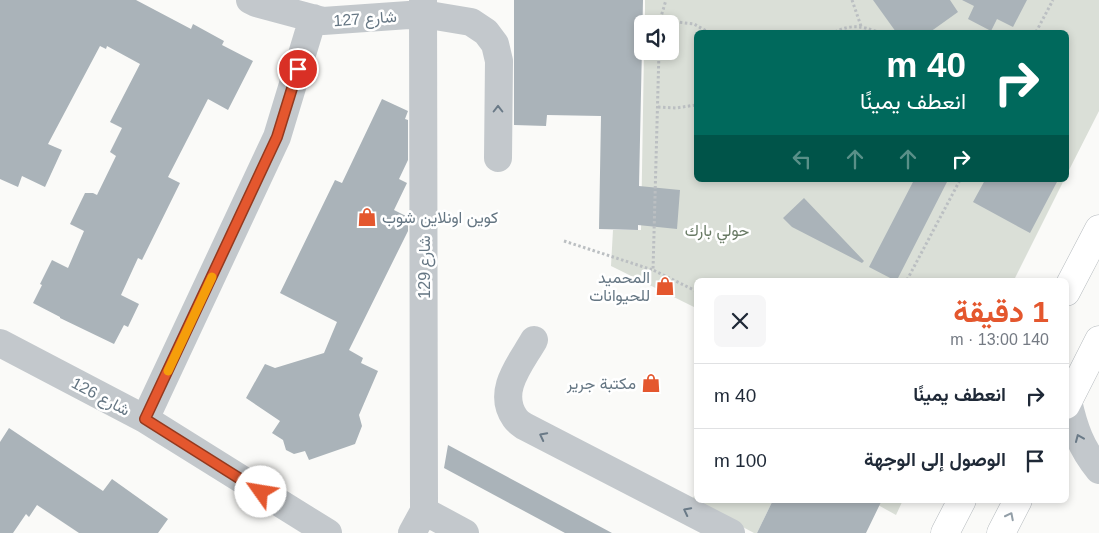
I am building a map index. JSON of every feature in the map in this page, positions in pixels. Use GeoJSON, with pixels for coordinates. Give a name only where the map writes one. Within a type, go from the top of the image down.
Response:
{"type":"FeatureCollection","features":[{"type":"Feature","properties":{"kind":"main road"},"geometry":{"type":"LineString","coordinates":[[1069,286],[1093,239]]}},
{"type":"Feature","properties":{"kind":"main road"},"geometry":{"type":"LineString","coordinates":[[1069,399],[1095,351]]}},
{"type":"Feature","properties":{"kind":"main road"},"geometry":{"type":"LineString","coordinates":[[946,533],[961,503]]}},
{"type":"Feature","properties":{"kind":"main road"},"geometry":{"type":"LineString","coordinates":[[1002,533],[1017,503]]}},
{"type":"Feature","properties":{"kind":"street","name":"شارع 127"},"geometry":{"type":"LineString","coordinates":[[250,0],[323,21],[423,7],[471,22],[486,32],[495,44],[499,61],[498,158]]}},
{"type":"Feature","properties":{"kind":"street","name":"شارع 129"},"geometry":{"type":"LineString","coordinates":[[417,526],[423,7]]}},
{"type":"Feature","properties":{"kind":"street"},"geometry":{"type":"LineString","coordinates":[[145,419],[277,137],[313,18]]}},
{"type":"Feature","properties":{"kind":"street"},"geometry":{"type":"LineString","coordinates":[[1059,278],[1093,239]]}},
{"type":"Feature","properties":{"kind":"street"},"geometry":{"type":"LineString","coordinates":[[534,340],[510,381],[507,396],[515,418],[524,426],[730,533]]}},
{"type":"Feature","properties":{"kind":"street","name":"شارع 126"},"geometry":{"type":"LineString","coordinates":[[0,342],[145,419],[328,533]]}},
{"type":"Feature","properties":{"kind":"street"},"geometry":{"type":"LineString","coordinates":[[1069,409],[1080,443],[1099,470]]}},
{"type":"Feature","properties":{"kind":"street"},"geometry":{"type":"LineString","coordinates":[[417,526],[465,533]]}},
{"type":"Feature","properties":{"kind":"path"},"geometry":{"type":"LineString","coordinates":[[662,15],[666,0]]}},
{"type":"Feature","properties":{"kind":"path"},"geometry":{"type":"LineString","coordinates":[[852,0],[861,26]]}},
{"type":"Feature","properties":{"kind":"path"},"geometry":{"type":"LineString","coordinates":[[1037,30],[1052,0]]}},
{"type":"Feature","properties":{"kind":"path"},"geometry":{"type":"LineString","coordinates":[[679,23],[694,24],[704,30]]}},
{"type":"Feature","properties":{"kind":"path"},"geometry":{"type":"LineString","coordinates":[[840,30],[861,26],[872,30]]}},
{"type":"Feature","properties":{"kind":"path"},"geometry":{"type":"LineString","coordinates":[[653,270],[659,60]]}},
{"type":"Feature","properties":{"kind":"path"},"geometry":{"type":"LineString","coordinates":[[658,108],[694,105]]}},
{"type":"Feature","properties":{"kind":"path"},"geometry":{"type":"LineString","coordinates":[[908,278],[959,182]]}},
{"type":"Feature","properties":{"kind":"path"},"geometry":{"type":"LineString","coordinates":[[564,241],[653,270],[694,290]]}},
{"type":"Feature","properties":{"kind":"green space","name":"حولي بارك"},"geometry":{"type":"Polygon","coordinates":[[[645,0],[1099,0],[1099,111],[1069,170],[1069,30],[694,30],[694,182],[1063,182],[1015,278],[694,278],[694,307],[611,266],[613,230],[641,230],[644,60],[679,60],[679,15],[645,15],[645,0]]]}},
{"type":"Feature","properties":{"kind":"green space"},"geometry":{"type":"Polygon","coordinates":[[[698,503],[772,503],[757,533],[698,503]]]}},
{"type":"Feature","properties":{"kind":"green space"},"geometry":{"type":"Polygon","coordinates":[[[874,503],[902,503],[896,515],[874,503]]]}},
{"type":"Feature","properties":{"kind":"building"},"geometry":{"type":"Polygon","coordinates":[[[0,0],[136,0],[191,29],[193,24],[224,41],[222,45],[253,61],[228,110],[208,99],[168,177],[180,183],[142,260],[138,258],[121,295],[139,304],[128,327],[124,325],[114,344],[33,303],[52,260],[68,268],[84,231],[70,224],[85,193],[97,195],[116,156],[110,152],[122,128],[110,122],[140,64],[107,46],[106,49],[100,46],[48,144],[62,150],[45,187],[22,176],[18,187],[0,179],[0,0]]]}},
{"type":"Feature","properties":{"kind":"building"},"geometry":{"type":"Polygon","coordinates":[[[514,0],[643,0],[643,15],[634,15],[634,60],[642,60],[639,186],[680,190],[677,229],[638,225],[638,230],[599,229],[601,116],[547,115],[546,126],[514,125],[514,0]]]}},
{"type":"Feature","properties":{"kind":"building"},"geometry":{"type":"Polygon","coordinates":[[[873,0],[950,0],[958,12],[933,30],[895,30],[873,0]]]}},
{"type":"Feature","properties":{"kind":"building"},"geometry":{"type":"Polygon","coordinates":[[[962,0],[1027,0],[1013,27],[997,19],[992,30],[968,19],[974,6],[962,0]]]}},
{"type":"Feature","properties":{"kind":"building"},"geometry":{"type":"Polygon","coordinates":[[[382,99],[408,111],[405,119],[408,120],[408,160],[399,179],[407,183],[394,210],[408,217],[408,231],[349,350],[363,358],[361,363],[378,371],[359,415],[362,426],[355,444],[309,460],[305,451],[294,454],[286,450],[283,440],[272,433],[280,421],[246,398],[265,364],[275,368],[324,353],[337,322],[280,293],[335,180],[342,183],[382,99]]]}},
{"type":"Feature","properties":{"kind":"building"},"geometry":{"type":"Polygon","coordinates":[[[913,182],[947,182],[898,278],[890,278],[869,267],[913,182]]]}},
{"type":"Feature","properties":{"kind":"building"},"geometry":{"type":"Polygon","coordinates":[[[984,182],[1057,182],[1030,233],[973,202],[984,182]]]}},
{"type":"Feature","properties":{"kind":"building"},"geometry":{"type":"Polygon","coordinates":[[[804,198],[864,261],[862,263],[792,227],[783,218],[804,198]]]}},
{"type":"Feature","properties":{"kind":"building"},"geometry":{"type":"Polygon","coordinates":[[[9,428],[103,491],[112,479],[168,519],[158,533],[79,533],[37,505],[29,517],[26,514],[13,533],[0,533],[0,442],[9,428]]]}},
{"type":"Feature","properties":{"kind":"building"},"geometry":{"type":"Polygon","coordinates":[[[448,445],[612,533],[565,533],[444,468],[448,445]]]}},
{"type":"Feature","properties":{"kind":"building"},"geometry":{"type":"Polygon","coordinates":[[[772,503],[881,503],[866,533],[757,533],[772,503]]]}},
{"type":"Feature","properties":{"kind":"slow traffic"},"geometry":{"type":"LineString","coordinates":[[168,371],[212,277]]}},
{"type":"Feature","properties":{"kind":"place","name":"كوين اونلاين شوب"},"geometry":{"type":"Point","coordinates":[367,217]}},
{"type":"Feature","properties":{"kind":"place","name":"المحميد للحيوانات"},"geometry":{"type":"Point","coordinates":[665,286]}},
{"type":"Feature","properties":{"kind":"place","name":"مكتبة جرير"},"geometry":{"type":"Point","coordinates":[651,383]}},
{"type":"Feature","properties":{"kind":"route"},"geometry":{"type":"LineString","coordinates":[[261,492],[145,419],[277,137],[298,69]]}}]}
